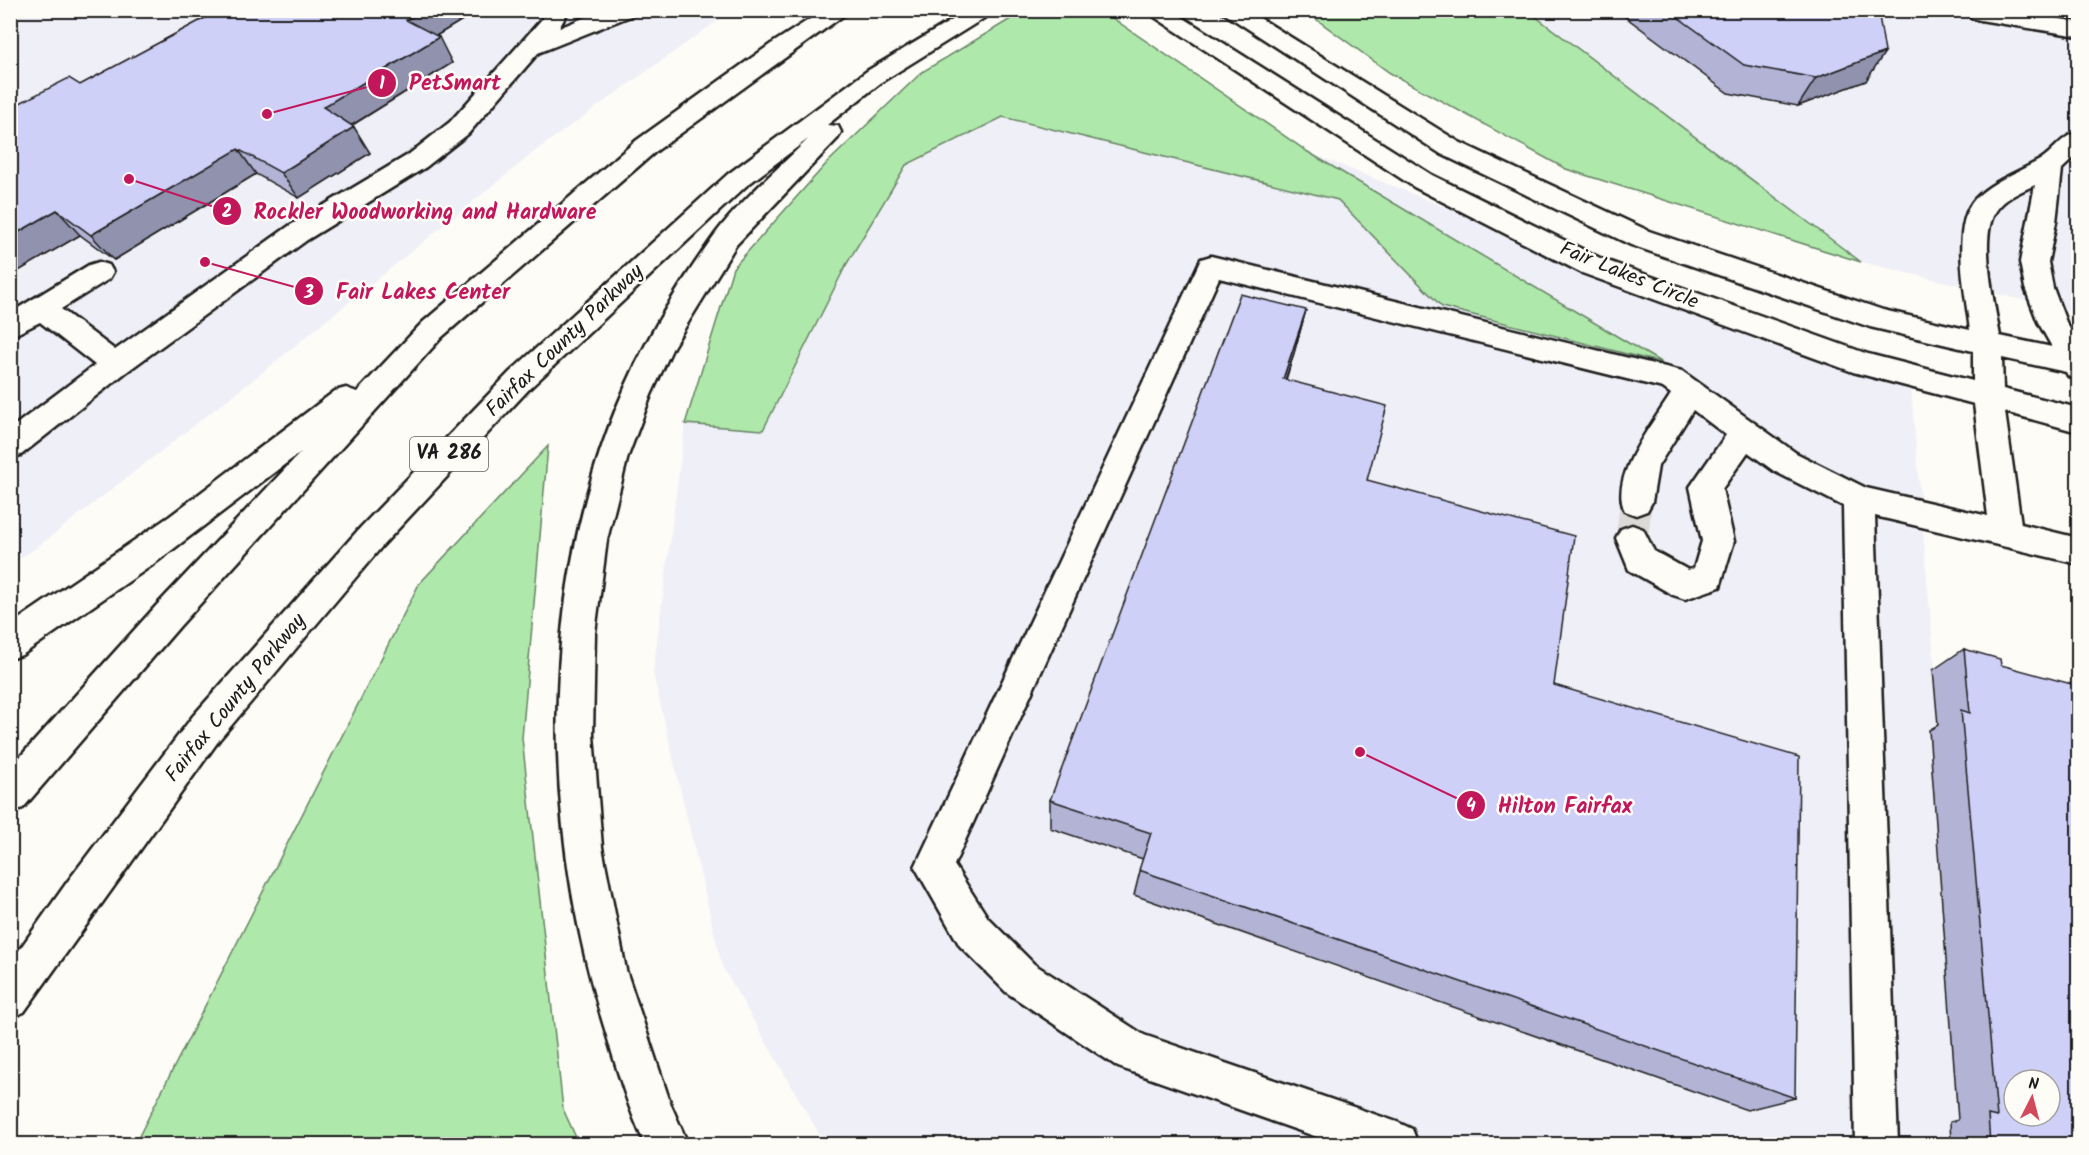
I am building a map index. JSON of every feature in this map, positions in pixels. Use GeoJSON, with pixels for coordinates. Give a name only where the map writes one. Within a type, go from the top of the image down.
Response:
{"type":"FeatureCollection","features":[{"type":"Feature","properties":{"kind":"main road"},"geometry":{"type":"LineString","coordinates":[[10,446],[115,365],[298,233],[417,161],[459,128],[552,22],[558,10]]}},
{"type":"Feature","properties":{"kind":"main road"},"geometry":{"type":"LineString","coordinates":[[530,48],[625,10]]}},
{"type":"Feature","properties":{"kind":"main road"},"geometry":{"type":"LineString","coordinates":[[10,644],[88,595],[260,468],[432,330],[646,146],[780,49],[840,10]]}},
{"type":"Feature","properties":{"kind":"main road","name":"Fairfax County Parkway"},"geometry":{"type":"LineString","coordinates":[[10,998],[82,895],[206,728],[372,536],[520,380],[737,180],[875,76],[940,40],[986,10]]}},
{"type":"Feature","properties":{"kind":"main road","name":"Fair Lakes Circle"},"geometry":{"type":"LineString","coordinates":[[1155,10],[1423,181],[1592,266],[1863,364],[2079,420]]}},
{"type":"Feature","properties":{"kind":"main road","name":"Fair Lakes Circle"},"geometry":{"type":"LineString","coordinates":[[1230,10],[1450,148],[1640,238],[1880,320],[2078,366]]}},
{"type":"Feature","properties":{"kind":"main road"},"geometry":{"type":"LineString","coordinates":[[1980,13],[2079,30]]}},
{"type":"Feature","properties":{"kind":"main road"},"geometry":{"type":"LineString","coordinates":[[667,1144],[652,1112],[606,970],[583,847],[576,724],[579,633],[591,540],[613,456],[636,395],[660,344],[728,238],[819,141],[940,40]]}},
{"type":"Feature","properties":{"kind":"main road"},"geometry":{"type":"LineString","coordinates":[[2006,532],[1989,397],[1987,344],[1978,286],[1975,231],[1984,206],[2002,191],[2050,166],[2079,140]]}},
{"type":"Feature","properties":{"kind":"main road"},"geometry":{"type":"LineString","coordinates":[[2050,166],[2043,222],[2034,262],[2039,288],[2052,322],[2078,366]]}},
{"type":"Feature","properties":{"kind":"main road"},"geometry":{"type":"LineString","coordinates":[[1397,1144],[1133,1053],[1020,978],[974,932],[934,867],[1211,266],[1672,379],[1785,462],[1858,499],[2079,551]]}},
{"type":"Feature","properties":{"kind":"main road"},"geometry":{"type":"LineString","coordinates":[[10,327],[99,272]]}},
{"type":"Feature","properties":{"kind":"main road"},"geometry":{"type":"LineString","coordinates":[[41,308],[115,365]]}},
{"type":"Feature","properties":{"kind":"main road"},"geometry":{"type":"LineString","coordinates":[[10,796],[168,616],[432,330]]}},
{"type":"Feature","properties":{"kind":"main road"},"geometry":{"type":"LineString","coordinates":[[1636,502],[1643,464],[1689,391]]}},
{"type":"Feature","properties":{"kind":"main road"},"geometry":{"type":"LineString","coordinates":[[1632,538],[1641,560],[1685,585],[1708,577],[1718,541],[1706,487],[1745,433]]}},
{"type":"Feature","properties":{"kind":"main road"},"geometry":{"type":"LineString","coordinates":[[1858,499],[1877,1144]]}},
{"type":"Feature","properties":{"kind":"shaded area"},"geometry":{"type":"Polygon","coordinates":[[[11,11],[731,11],[538,149],[259,375],[36,548],[11,564],[11,11]]]}},
{"type":"Feature","properties":{"kind":"shaded area"},"geometry":{"type":"Polygon","coordinates":[[[1528,11],[2078,11],[2078,313],[1861,262],[1528,11]]]}},
{"type":"Feature","properties":{"kind":"shaded area"},"geometry":{"type":"Polygon","coordinates":[[[1003,117],[1308,152],[1592,266],[1910,377],[1975,1144],[825,1144],[722,966],[653,673],[685,424],[906,165],[1003,117]]]}},
{"type":"Feature","properties":{"kind":"green space"},"geometry":{"type":"Polygon","coordinates":[[[1024,11],[1102,11],[1308,152],[1662,363],[1442,307],[1338,200],[1003,117],[906,165],[846,265],[763,430],[685,424],[733,268],[827,163],[922,72],[1024,11]]]}},
{"type":"Feature","properties":{"kind":"green space"},"geometry":{"type":"Polygon","coordinates":[[[1305,11],[1528,11],[1861,262],[1566,169],[1390,73],[1305,11]]]}},
{"type":"Feature","properties":{"kind":"green space"},"geometry":{"type":"Polygon","coordinates":[[[548,446],[522,738],[563,1109],[579,1144],[135,1144],[419,584],[548,446]]]}},
{"type":"Feature","properties":{"kind":"building"},"geometry":{"type":"Polygon","coordinates":[[[220,10],[423,10],[406,20],[439,37],[323,107],[354,127],[281,173],[238,149],[91,235],[57,210],[10,237],[10,108],[69,78],[80,85],[220,10]]]}},
{"type":"Feature","properties":{"kind":"building"},"geometry":{"type":"Polygon","coordinates":[[[1668,10],[1869,10],[1879,16],[1885,52],[1816,78],[1744,65],[1668,10]]]}},
{"type":"Feature","properties":{"kind":"building"},"geometry":{"type":"Polygon","coordinates":[[[1240,294],[1306,310],[1283,379],[1387,406],[1367,480],[1574,536],[1554,685],[1799,757],[1795,1098],[1139,870],[1151,833],[1050,800],[1240,294]]]}},
{"type":"Feature","properties":{"kind":"building"},"geometry":{"type":"Polygon","coordinates":[[[1964,649],[2000,659],[2001,665],[2079,686],[2079,1144],[1990,1144],[1988,1115],[1997,1117],[1961,710],[1970,713],[1964,649]]]}},
{"type":"Feature","properties":{"kind":"tunnel"},"geometry":{"type":"LineString","coordinates":[[1632,538],[1636,502]]}},
{"type":"Feature","properties":{"kind":"place","name":"PetSmart"},"geometry":{"type":"Point","coordinates":[267,114]}},
{"type":"Feature","properties":{"kind":"place","name":"Rockler Woodworking and Hardware"},"geometry":{"type":"Point","coordinates":[129,179]}},
{"type":"Feature","properties":{"kind":"place","name":"Fair Lakes Center"},"geometry":{"type":"Point","coordinates":[205,262]}},
{"type":"Feature","properties":{"kind":"place","name":"Hilton Fairfax"},"geometry":{"type":"Point","coordinates":[1360,752]}}]}
